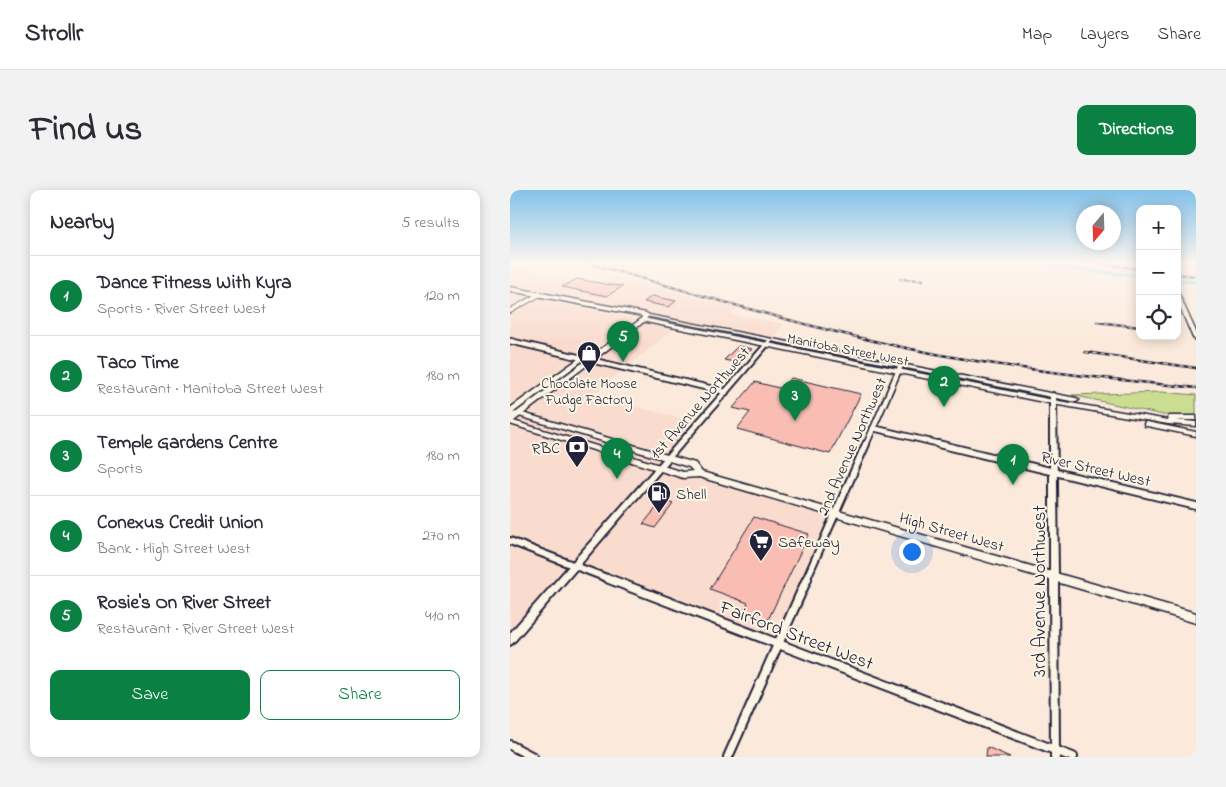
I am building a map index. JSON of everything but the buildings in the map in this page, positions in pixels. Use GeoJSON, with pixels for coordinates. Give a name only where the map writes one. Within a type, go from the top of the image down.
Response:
{"type":"FeatureCollection","features":[{"type":"Feature","properties":{"kind":"main road"},"geometry":{"type":"LineString","coordinates":[[512,289],[642,318]]}},
{"type":"Feature","properties":{"kind":"main road"},"geometry":{"type":"LineString","coordinates":[[510,293],[537,296],[642,318]]}},
{"type":"Feature","properties":{"kind":"main road"},"geometry":{"type":"LineString","coordinates":[[1177,295],[1196,338]]}},
{"type":"Feature","properties":{"kind":"main road"},"geometry":{"type":"LineString","coordinates":[[510,413],[582,358],[642,318]]}},
{"type":"Feature","properties":{"kind":"main road"},"geometry":{"type":"LineString","coordinates":[[510,421],[642,318]]}},
{"type":"Feature","properties":{"kind":"main road","name":"Manitoba Street West"},"geometry":{"type":"LineString","coordinates":[[642,318],[769,343],[898,372],[1149,415],[1196,418]]}},
{"type":"Feature","properties":{"kind":"main road","name":"Manitoba Street West"},"geometry":{"type":"LineString","coordinates":[[769,343],[901,365],[1053,399],[1168,422],[1196,424]]}},
{"type":"Feature","properties":{"kind":"main road"},"geometry":{"type":"LineString","coordinates":[[1053,399],[1196,434]]}},
{"type":"Feature","properties":{"kind":"main road","name":"High Street West"},"geometry":{"type":"LineString","coordinates":[[510,413],[692,465],[699,474]]}},
{"type":"Feature","properties":{"kind":"main road","name":"High Street West"},"geometry":{"type":"LineString","coordinates":[[510,421],[683,475],[699,474],[1196,618]]}},
{"type":"Feature","properties":{"kind":"street"},"geometry":{"type":"LineString","coordinates":[[510,311],[537,296]]}},
{"type":"Feature","properties":{"kind":"street"},"geometry":{"type":"LineString","coordinates":[[510,341],[726,392]]}},
{"type":"Feature","properties":{"kind":"street","name":"1st Avenue Northwest"},"geometry":{"type":"LineString","coordinates":[[510,640],[769,343]]}},
{"type":"Feature","properties":{"kind":"street","name":"2nd Avenue Northwest"},"geometry":{"type":"LineString","coordinates":[[728,757],[901,365]]}},
{"type":"Feature","properties":{"kind":"street","name":"3rd Avenue Northwest"},"geometry":{"type":"LineString","coordinates":[[1053,399],[1055,754]]}},
{"type":"Feature","properties":{"kind":"street","name":"River Street West"},"geometry":{"type":"LineString","coordinates":[[873,428],[1196,506]]}},
{"type":"Feature","properties":{"kind":"street","name":"Fairford Street West"},"geometry":{"type":"LineString","coordinates":[[510,541],[778,644],[1055,754],[1073,757]]}},
{"type":"Feature","properties":{"kind":"street"},"geometry":{"type":"LineString","coordinates":[[510,745],[533,757]]}},
{"type":"Feature","properties":{"kind":"shaded area"},"geometry":{"type":"Polygon","coordinates":[[[512,289],[666,289],[737,308],[731,314],[784,324],[771,340],[512,289]]]}},
{"type":"Feature","properties":{"kind":"shaded area"},"geometry":{"type":"Polygon","coordinates":[[[510,293],[637,319],[510,412],[510,293]]]}},
{"type":"Feature","properties":{"kind":"shaded area"},"geometry":{"type":"Polygon","coordinates":[[[643,320],[676,327],[592,395],[699,423],[660,467],[683,475],[699,474],[835,514],[778,644],[575,565],[510,640],[510,421],[643,320]]]}},
{"type":"Feature","properties":{"kind":"green space"},"geometry":{"type":"Polygon","coordinates":[[[1162,392],[1196,395],[1196,417],[1163,415],[1072,395],[1162,392]]]}},
{"type":"Feature","properties":{"kind":"railway"},"geometry":{"type":"LineString","coordinates":[[679,289],[834,332],[951,357],[1090,377],[1196,388]]}},
{"type":"Feature","properties":{"kind":"railway"},"geometry":{"type":"LineString","coordinates":[[1097,322],[1136,327]]}},
{"type":"Feature","properties":{"kind":"railway"},"geometry":{"type":"LineString","coordinates":[[1085,352],[1196,368]]}},
{"type":"Feature","properties":{"kind":"place","name":"Rosie's On River Street"},"geometry":{"type":"Point","coordinates":[623,362]}},
{"type":"Feature","properties":{"kind":"place","name":"Chocolate Moose Fudge Factory"},"geometry":{"type":"Point","coordinates":[589,374]}},
{"type":"Feature","properties":{"kind":"place","name":"Taco Time"},"geometry":{"type":"Point","coordinates":[944,407]}},
{"type":"Feature","properties":{"kind":"place","name":"Temple Gardens Centre"},"geometry":{"type":"Point","coordinates":[795,421]}},
{"type":"Feature","properties":{"kind":"place","name":"RBC"},"geometry":{"type":"Point","coordinates":[577,468]}},
{"type":"Feature","properties":{"kind":"place","name":"Conexus Credit Union"},"geometry":{"type":"Point","coordinates":[617,479]}},
{"type":"Feature","properties":{"kind":"place","name":"Dance Fitness With Kyra"},"geometry":{"type":"Point","coordinates":[1013,485]}},
{"type":"Feature","properties":{"kind":"place","name":"Shell"},"geometry":{"type":"Point","coordinates":[659,514]}},
{"type":"Feature","properties":{"kind":"place","name":"Safeway"},"geometry":{"type":"Point","coordinates":[761,562]}}]}
